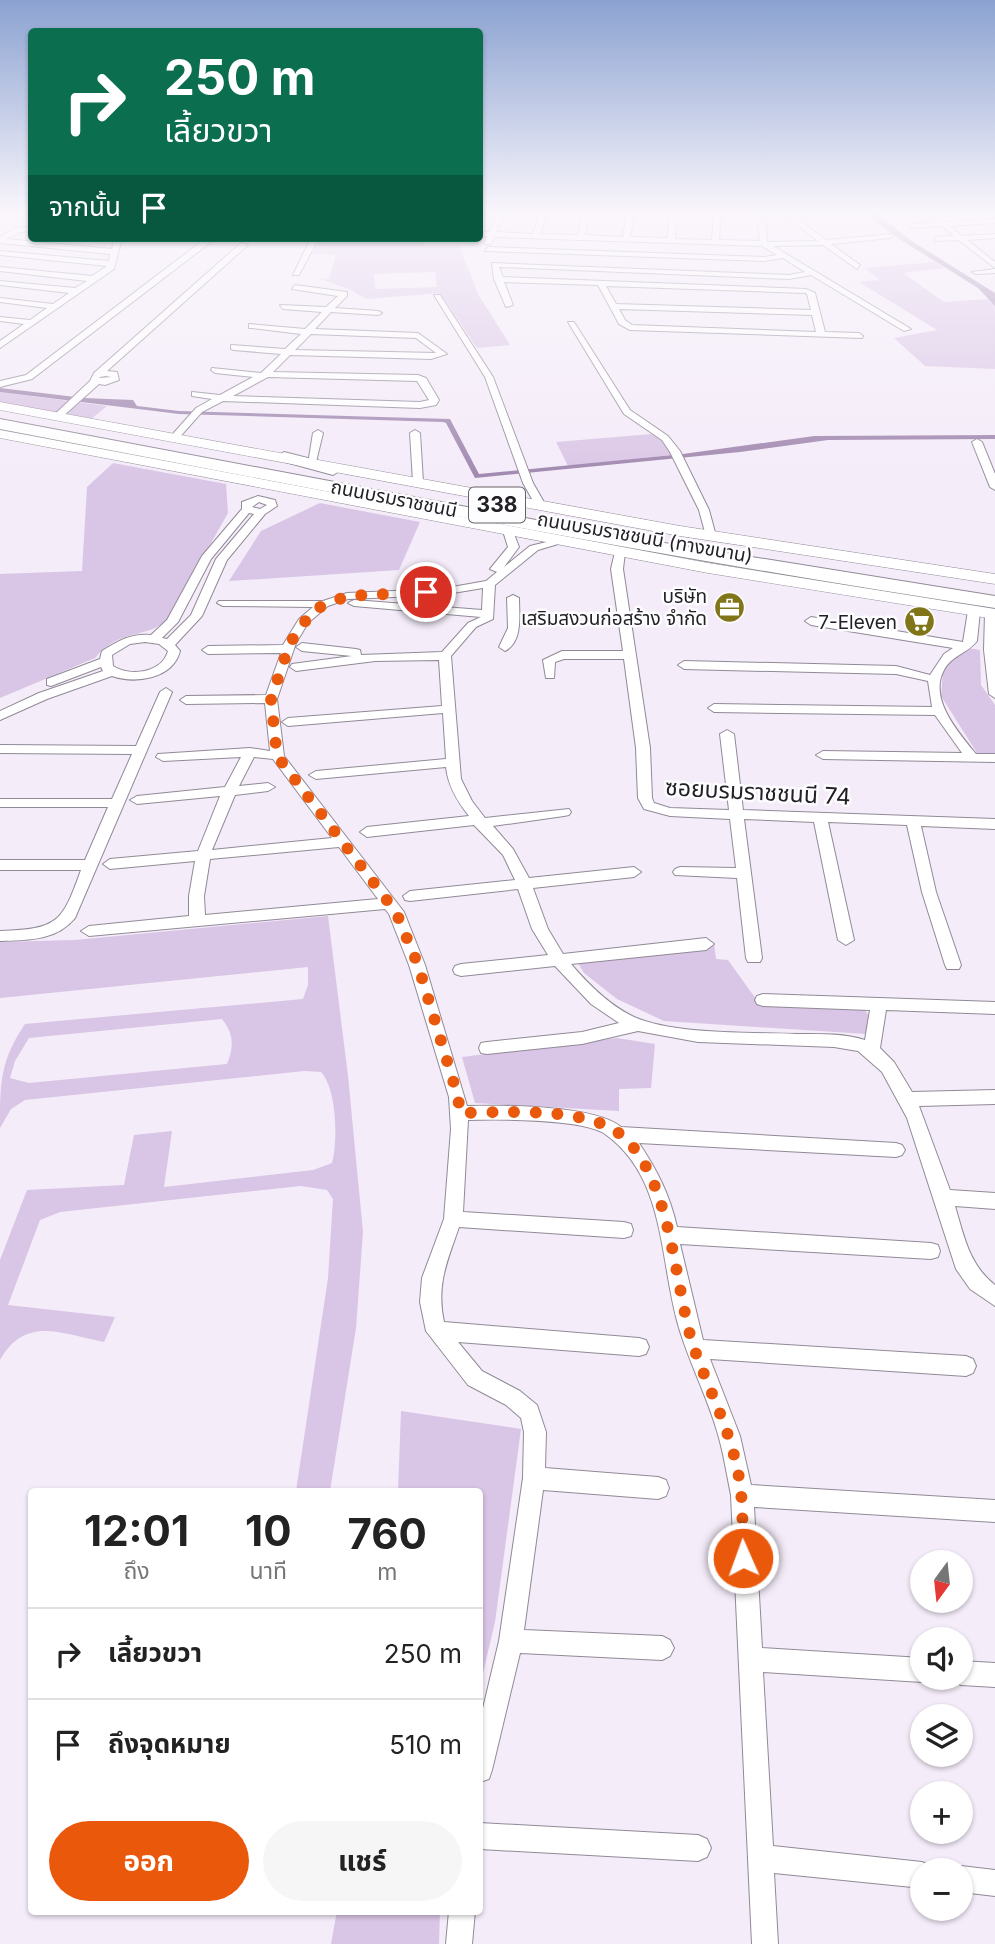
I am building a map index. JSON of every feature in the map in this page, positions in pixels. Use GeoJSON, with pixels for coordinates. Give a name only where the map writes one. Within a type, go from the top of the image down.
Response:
{"type":"FeatureCollection","features":[{"type":"Feature","properties":{"kind":"highway","name":"ถนนบรมราชชนนี"},"geometry":{"type":"LineString","coordinates":[[0,414],[422,487],[756,554],[995,590]]}},
{"type":"Feature","properties":{"kind":"highway","name":"ถนนบรมราชชนนี"},"geometry":{"type":"LineString","coordinates":[[0,424],[863,583],[994,610]]}},
{"type":"Feature","properties":{"kind":"highway"},"geometry":{"type":"LineString","coordinates":[[284,457],[422,487]]}},
{"type":"Feature","properties":{"kind":"highway"},"geometry":{"type":"LineString","coordinates":[[264,496],[446,508]]}},
{"type":"Feature","properties":{"kind":"main road","name":"ถนนบรมราชชนนี (ทางขนาน)"},"geometry":{"type":"LineString","coordinates":[[0,406],[312,462],[422,487],[711,536],[995,579]]}},
{"type":"Feature","properties":{"kind":"main road","name":"ถนนบรมราชชนนี (ทางขนาน)"},"geometry":{"type":"LineString","coordinates":[[0,434],[264,496],[293,490],[620,552],[975,611],[994,610]]}},
{"type":"Feature","properties":{"kind":"street"},"geometry":{"type":"LineString","coordinates":[[21,303],[55,307]]}},
{"type":"Feature","properties":{"kind":"street"},"geometry":{"type":"LineString","coordinates":[[0,345],[4,339],[33,323],[61,303]]}},
{"type":"Feature","properties":{"kind":"street"},"geometry":{"type":"LineString","coordinates":[[0,384],[29,377],[127,303]]}},
{"type":"Feature","properties":{"kind":"street"},"geometry":{"type":"LineString","coordinates":[[58,416],[180,303]]}},
{"type":"Feature","properties":{"kind":"street"},"geometry":{"type":"LineString","coordinates":[[174,438],[195,413],[265,375],[335,303]]}},
{"type":"Feature","properties":{"kind":"street"},"geometry":{"type":"LineString","coordinates":[[441,303],[489,377],[524,471],[540,505]]}},
{"type":"Feature","properties":{"kind":"street"},"geometry":{"type":"LineString","coordinates":[[611,303],[622,322],[630,327],[859,336]]}},
{"type":"Feature","properties":{"kind":"street"},"geometry":{"type":"LineString","coordinates":[[813,303],[821,335]]}},
{"type":"Feature","properties":{"kind":"street"},"geometry":{"type":"LineString","coordinates":[[862,303],[907,330]]}},
{"type":"Feature","properties":{"kind":"street"},"geometry":{"type":"LineString","coordinates":[[613,306],[816,313]]}},
{"type":"Feature","properties":{"kind":"street"},"geometry":{"type":"LineString","coordinates":[[283,307],[378,313]]}},
{"type":"Feature","properties":{"kind":"street"},"geometry":{"type":"LineString","coordinates":[[0,319],[33,323]]}},
{"type":"Feature","properties":{"kind":"street"},"geometry":{"type":"LineString","coordinates":[[571,324],[627,412],[665,438],[675,451],[704,510],[711,536]]}},
{"type":"Feature","properties":{"kind":"street"},"geometry":{"type":"LineString","coordinates":[[234,347],[289,352],[431,356],[443,354],[418,336],[253,326]]}},
{"type":"Feature","properties":{"kind":"street"},"geometry":{"type":"LineString","coordinates":[[195,394],[222,398],[420,405],[433,403],[434,400],[427,384],[418,378],[265,375],[215,370]]}},
{"type":"Feature","properties":{"kind":"street"},"geometry":{"type":"LineString","coordinates":[[312,462],[318,433]]}},
{"type":"Feature","properties":{"kind":"street"},"geometry":{"type":"LineString","coordinates":[[415,433],[422,487]]}},
{"type":"Feature","properties":{"kind":"street"},"geometry":{"type":"LineString","coordinates":[[977,442],[995,487]]}},
{"type":"Feature","properties":{"kind":"street"},"geometry":{"type":"LineString","coordinates":[[154,639],[172,622],[206,558],[247,509],[264,496]]}},
{"type":"Feature","properties":{"kind":"street"},"geometry":{"type":"LineString","coordinates":[[169,644],[196,616],[222,559],[264,496]]}},
{"type":"Feature","properties":{"kind":"street"},"geometry":{"type":"LineString","coordinates":[[471,588],[508,558],[514,547],[508,531]]}},
{"type":"Feature","properties":{"kind":"street"},"geometry":{"type":"LineString","coordinates":[[223,603],[324,604],[347,596],[471,588],[489,584],[534,548],[563,541]]}},
{"type":"Feature","properties":{"kind":"street","name":"ซอยบรมราชชนนี 74"},"geometry":{"type":"LineString","coordinates":[[620,552],[617,569],[643,748],[645,798],[649,806],[670,812],[995,824]]}},
{"type":"Feature","properties":{"kind":"street"},"geometry":{"type":"LineString","coordinates":[[508,558],[521,561]]}},
{"type":"Feature","properties":{"kind":"street"},"geometry":{"type":"LineString","coordinates":[[487,617],[489,584]]}},
{"type":"Feature","properties":{"kind":"street"},"geometry":{"type":"LineString","coordinates":[[471,588],[471,619],[445,656],[453,762],[461,799],[511,858],[540,929],[558,961],[583,988],[639,1026]]}},
{"type":"Feature","properties":{"kind":"street"},"geometry":{"type":"LineString","coordinates":[[505,647],[513,635],[513,598]]}},
{"type":"Feature","properties":{"kind":"street"},"geometry":{"type":"LineString","coordinates":[[349,602],[471,619],[487,617],[513,621]]}},
{"type":"Feature","properties":{"kind":"street"},"geometry":{"type":"LineString","coordinates":[[324,604],[303,621],[287,649],[271,699],[277,756],[391,903],[418,965],[458,1097],[460,1113],[453,1219],[432,1278],[430,1302],[436,1331],[475,1378],[513,1398],[530,1412],[535,1432],[534,1478],[511,1640],[483,1757]]}},
{"type":"Feature","properties":{"kind":"street"},"geometry":{"type":"LineString","coordinates":[[994,610],[990,644],[995,694]]}},
{"type":"Feature","properties":{"kind":"street"},"geometry":{"type":"LineString","coordinates":[[973,758],[939,711],[933,680],[948,657],[968,643],[975,611]]}},
{"type":"Feature","properties":{"kind":"street"},"geometry":{"type":"LineString","coordinates":[[811,621],[990,644]]}},
{"type":"Feature","properties":{"kind":"street"},"geometry":{"type":"LineString","coordinates":[[0,703],[108,667],[124,676],[153,673],[173,659],[174,652],[169,644],[154,639],[126,641],[106,654],[108,667]]}},
{"type":"Feature","properties":{"kind":"street"},"geometry":{"type":"LineString","coordinates":[[302,647],[375,657]]}},
{"type":"Feature","properties":{"kind":"street"},"geometry":{"type":"LineString","coordinates":[[208,650],[287,649]]}},
{"type":"Feature","properties":{"kind":"street"},"geometry":{"type":"LineString","coordinates":[[550,675],[549,660],[562,655],[629,654]]}},
{"type":"Feature","properties":{"kind":"street"},"geometry":{"type":"LineString","coordinates":[[296,667],[375,657],[445,656]]}},
{"type":"Feature","properties":{"kind":"street"},"geometry":{"type":"LineString","coordinates":[[684,665],[896,670],[933,680]]}},
{"type":"Feature","properties":{"kind":"street"},"geometry":{"type":"LineString","coordinates":[[0,716],[108,667]]}},
{"type":"Feature","properties":{"kind":"street"},"geometry":{"type":"LineString","coordinates":[[0,936],[43,934],[57,930],[68,920],[166,692]]}},
{"type":"Feature","properties":{"kind":"street"},"geometry":{"type":"LineString","coordinates":[[186,700],[271,699]]}},
{"type":"Feature","properties":{"kind":"street"},"geometry":{"type":"LineString","coordinates":[[715,708],[939,711]]}},
{"type":"Feature","properties":{"kind":"street"},"geometry":{"type":"LineString","coordinates":[[288,722],[448,709]]}},
{"type":"Feature","properties":{"kind":"street"},"geometry":{"type":"LineString","coordinates":[[727,734],[754,958]]}},
{"type":"Feature","properties":{"kind":"street"},"geometry":{"type":"LineString","coordinates":[[0,749],[141,750]]}},
{"type":"Feature","properties":{"kind":"street"},"geometry":{"type":"LineString","coordinates":[[163,757],[250,752],[277,756]]}},
{"type":"Feature","properties":{"kind":"street"},"geometry":{"type":"LineString","coordinates":[[197,920],[196,895],[201,855],[229,791],[250,752]]}},
{"type":"Feature","properties":{"kind":"street"},"geometry":{"type":"LineString","coordinates":[[823,755],[995,758]]}},
{"type":"Feature","properties":{"kind":"street"},"geometry":{"type":"LineString","coordinates":[[316,775],[453,762]]}},
{"type":"Feature","properties":{"kind":"street"},"geometry":{"type":"LineString","coordinates":[[136,800],[268,787]]}},
{"type":"Feature","properties":{"kind":"street"},"geometry":{"type":"LineString","coordinates":[[0,803],[117,803]]}},
{"type":"Feature","properties":{"kind":"street"},"geometry":{"type":"LineString","coordinates":[[367,832],[564,812]]}},
{"type":"Feature","properties":{"kind":"street"},"geometry":{"type":"LineString","coordinates":[[820,818],[846,940]]}},
{"type":"Feature","properties":{"kind":"street"},"geometry":{"type":"LineString","coordinates":[[913,820],[929,892],[953,965]]}},
{"type":"Feature","properties":{"kind":"street"},"geometry":{"type":"LineString","coordinates":[[110,864],[344,842]]}},
{"type":"Feature","properties":{"kind":"street"},"geometry":{"type":"LineString","coordinates":[[0,865],[90,865]]}},
{"type":"Feature","properties":{"kind":"street"},"geometry":{"type":"LineString","coordinates":[[410,895],[634,872]]}},
{"type":"Feature","properties":{"kind":"street"},"geometry":{"type":"LineString","coordinates":[[680,872],[744,873]]}},
{"type":"Feature","properties":{"kind":"street"},"geometry":{"type":"LineString","coordinates":[[89,931],[391,903]]}},
{"type":"Feature","properties":{"kind":"street"},"geometry":{"type":"LineString","coordinates":[[461,970],[706,944]]}},
{"type":"Feature","properties":{"kind":"street"},"geometry":{"type":"LineString","coordinates":[[763,1000],[995,1008]]}},
{"type":"Feature","properties":{"kind":"street"},"geometry":{"type":"LineString","coordinates":[[871,1050],[879,1006]]}},
{"type":"Feature","properties":{"kind":"street"},"geometry":{"type":"LineString","coordinates":[[487,1048],[582,1038],[639,1026],[682,1033],[834,1042],[871,1050],[890,1070],[910,1099],[962,1263],[977,1283],[995,1297]]}},
{"type":"Feature","properties":{"kind":"street"},"geometry":{"type":"LineString","coordinates":[[910,1099],[995,1097]]}},
{"type":"Feature","properties":{"kind":"street"},"geometry":{"type":"LineString","coordinates":[[460,1113],[553,1115],[609,1127],[632,1147],[651,1175],[663,1205],[695,1349],[729,1436],[741,1495],[765,1944]]}},
{"type":"Feature","properties":{"kind":"street"},"geometry":{"type":"LineString","coordinates":[[617,1134],[896,1150]]}},
{"type":"Feature","properties":{"kind":"street"},"geometry":{"type":"LineString","coordinates":[[941,1197],[995,1201]]}},
{"type":"Feature","properties":{"kind":"street"},"geometry":{"type":"LineString","coordinates":[[453,1219],[624,1230]]}},
{"type":"Feature","properties":{"kind":"street"},"geometry":{"type":"LineString","coordinates":[[669,1235],[931,1251]]}},
{"type":"Feature","properties":{"kind":"street"},"geometry":{"type":"LineString","coordinates":[[436,1331],[639,1347]]}},
{"type":"Feature","properties":{"kind":"street"},"geometry":{"type":"LineString","coordinates":[[695,1349],[966,1366]]}},
{"type":"Feature","properties":{"kind":"street"},"geometry":{"type":"LineString","coordinates":[[534,1478],[658,1488]]}},
{"type":"Feature","properties":{"kind":"street"},"geometry":{"type":"LineString","coordinates":[[741,1495],[995,1511]]}},
{"type":"Feature","properties":{"kind":"street"},"geometry":{"type":"LineString","coordinates":[[511,1640],[662,1648]]}},
{"type":"Feature","properties":{"kind":"street"},"geometry":{"type":"LineString","coordinates":[[750,1659],[910,1670]]}},
{"type":"Feature","properties":{"kind":"street"},"geometry":{"type":"LineString","coordinates":[[973,1674],[995,1675]]}},
{"type":"Feature","properties":{"kind":"street"},"geometry":{"type":"LineString","coordinates":[[483,1836],[698,1848]]}},
{"type":"Feature","properties":{"kind":"street"},"geometry":{"type":"LineString","coordinates":[[759,1858],[910,1874]]}},
{"type":"Feature","properties":{"kind":"street"},"geometry":{"type":"LineString","coordinates":[[973,1880],[995,1883]]}},
{"type":"Feature","properties":{"kind":"street"},"geometry":{"type":"LineString","coordinates":[[459,1944],[462,1915]]}},
{"type":"Feature","properties":{"kind":"shaded area"},"geometry":{"type":"Polygon","coordinates":[[[447,303],[483,303],[510,345],[477,348],[447,303]]]}},
{"type":"Feature","properties":{"kind":"shaded area"},"geometry":{"type":"Polygon","coordinates":[[[893,303],[993,303],[995,306],[995,369],[925,366],[894,338],[937,330],[893,303]]]}},
{"type":"Feature","properties":{"kind":"shaded area"},"geometry":{"type":"Polygon","coordinates":[[[0,388],[84,398],[133,400],[137,406],[179,411],[450,419],[479,474],[683,454],[814,436],[995,435],[995,439],[828,440],[740,452],[475,478],[446,423],[443,422],[179,414],[0,392],[0,388]]]}},
{"type":"Feature","properties":{"kind":"shaded area"},"geometry":{"type":"Polygon","coordinates":[[[0,392],[107,406],[90,420],[0,403],[0,392]]]}},
{"type":"Feature","properties":{"kind":"shaded area"},"geometry":{"type":"Polygon","coordinates":[[[651,434],[661,439],[672,455],[568,466],[556,442],[651,434]]]}},
{"type":"Feature","properties":{"kind":"shaded area"},"geometry":{"type":"Polygon","coordinates":[[[113,463],[226,484],[228,513],[168,619],[150,630],[114,642],[95,658],[0,698],[0,574],[82,571],[87,487],[113,463]]]}},
{"type":"Feature","properties":{"kind":"shaded area"},"geometry":{"type":"Polygon","coordinates":[[[320,503],[420,522],[399,570],[229,581],[261,531],[320,503]]]}},
{"type":"Feature","properties":{"kind":"shaded area"},"geometry":{"type":"Polygon","coordinates":[[[962,647],[980,650],[981,685],[995,705],[995,756],[977,753],[941,696],[943,672],[962,647]]]}},
{"type":"Feature","properties":{"kind":"shaded area"},"geometry":{"type":"Polygon","coordinates":[[[328,916],[348,1076],[363,1232],[356,1328],[330,1488],[296,1488],[328,1278],[333,1199],[327,1190],[301,1186],[60,1212],[40,1220],[8,1305],[115,1317],[104,1342],[59,1332],[33,1332],[10,1346],[0,1360],[0,1260],[27,1190],[124,1185],[134,1135],[172,1131],[164,1187],[313,1170],[332,1163],[334,1153],[333,1102],[321,1072],[304,1071],[25,1100],[11,1109],[0,1128],[3,1073],[6,1061],[25,1024],[303,999],[308,985],[308,967],[0,998],[0,942],[75,940],[328,916]],[[222,1019],[29,1038],[15,1061],[10,1078],[29,1083],[227,1064],[232,1041],[222,1019]]]}},
{"type":"Feature","properties":{"kind":"shaded area"},"geometry":{"type":"Polygon","coordinates":[[[714,943],[716,959],[728,960],[761,1006],[864,1009],[870,1017],[867,1034],[664,1021],[617,999],[584,973],[578,963],[714,943]]]}},
{"type":"Feature","properties":{"kind":"shaded area"},"geometry":{"type":"Polygon","coordinates":[[[617,1038],[655,1044],[651,1088],[619,1089],[619,1111],[475,1103],[462,1057],[617,1038]]]}},
{"type":"Feature","properties":{"kind":"shaded area"},"geometry":{"type":"Polygon","coordinates":[[[401,1411],[521,1429],[495,1622],[483,1673],[483,1488],[398,1488],[401,1411]]]}},
{"type":"Feature","properties":{"kind":"shaded area"},"geometry":{"type":"Polygon","coordinates":[[[336,1915],[440,1915],[439,1944],[331,1944],[336,1915]]]}},
{"type":"Feature","properties":{"kind":"place","name":"บริษัท เสริมสงวนก่อสร้าง จำกัด"},"geometry":{"type":"Point","coordinates":[730,607]}},
{"type":"Feature","properties":{"kind":"place","name":"7-Eleven"},"geometry":{"type":"Point","coordinates":[920,622]}},
{"type":"Feature","properties":{"kind":"route"},"geometry":{"type":"LineString","coordinates":[[426,592],[347,596],[313,610],[303,621],[287,649],[271,699],[277,756],[396,912],[418,965],[458,1097],[460,1113],[553,1115],[583,1119],[609,1127],[632,1147],[651,1175],[663,1205],[688,1327],[729,1436],[737,1469],[741,1495],[743,1558]]}}]}
